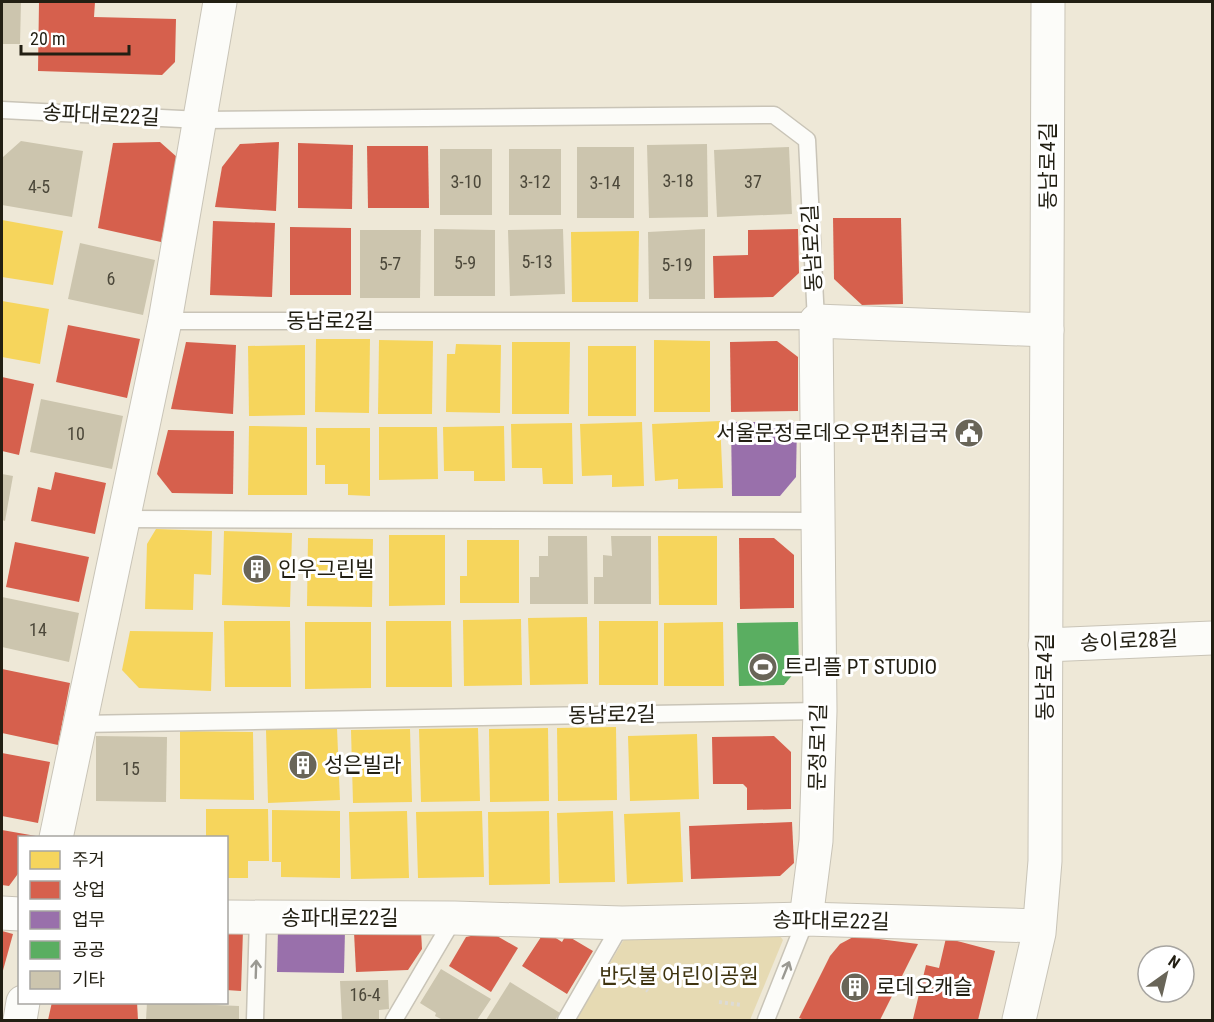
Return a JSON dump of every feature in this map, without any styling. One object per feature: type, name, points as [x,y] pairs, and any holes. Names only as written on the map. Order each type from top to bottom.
[{"type":"street","points":[[56,836],[165,321],[220,2]]},
{"type":"street","name":"동남로4길","points":[[1019,1020],[1039,926],[1045,861],[1048,2]]},
{"type":"street","points":[[816,321],[1047,330]]},
{"type":"street","name":"문정로1길","points":[[806,919],[816,841],[820,711],[816,321]]},
{"type":"street","name":"송이로28길","points":[[1045,645],[1212,638]]},
{"type":"street","points":[[2,913],[18,914]]},
{"type":"street","name":"송파대로22길","points":[[242,917],[454,918],[622,923],[806,919],[1039,926]]},
{"type":"street","points":[[20,1020],[23,1004]]},
{"type":"lane","name":"송파대로22길","points":[[2,110],[201,120]]},
{"type":"lane","name":"동남로2길","points":[[165,321],[816,321],[807,140],[774,115],[201,120]]},
{"type":"lane","points":[[123,519],[819,521]]},
{"type":"lane","name":"동남로2길","points":[[80,724],[820,711]]},
{"type":"lane","points":[[242,917],[255,1020]]},
{"type":"lane","points":[[394,1020],[454,918]]},
{"type":"lane","name":"문정로1길","points":[[765,1020],[806,919]]},
{"type":"lane","points":[[566,1020],[622,923]]},
{"type":"path","points":[[632,977],[648,991]]},
{"type":"path","points":[[719,1002],[735,1004]]},
{"type":"green space","name":"반딧불 어린이공원","points":[[629,931],[777,932],[783,940],[750,1020],[576,1020]]},
{"type":"building: 주거","points":[[2,220],[63,231],[53,285],[2,277]]},
{"type":"building: 주거","points":[[639,231],[638,302],[572,302],[571,232]]},
{"type":"building: 주거","points":[[2,301],[49,309],[40,364],[2,357]]},
{"type":"building: 주거","points":[[316,339],[370,339],[369,413],[315,412]]},
{"type":"building: 주거","points":[[379,340],[433,341],[432,414],[378,414]]},
{"type":"building: 주거","points":[[654,340],[710,341],[710,412],[654,412]]},
{"type":"building: 주거","points":[[512,342],[570,342],[569,414],[512,414]]},
{"type":"building: 주거","points":[[456,344],[501,345],[500,413],[446,412],[447,354],[455,354]]},
{"type":"building: 주거","points":[[305,345],[305,415],[249,416],[248,346]]},
{"type":"building: 주거","points":[[588,346],[636,346],[636,416],[588,416]]},
{"type":"building: 주거","points":[[720,421],[723,488],[678,489],[678,479],[655,481],[652,424]]},
{"type":"building: 주거","points":[[642,422],[644,486],[612,487],[612,475],[582,476],[580,424]]},
{"type":"building: 주거","points":[[572,423],[573,484],[543,484],[542,468],[512,468],[511,424]]},
{"type":"building: 주거","points":[[249,426],[307,427],[307,495],[248,495]]},
{"type":"building: 주거","points":[[504,426],[505,481],[474,481],[474,471],[444,471],[443,427]]},
{"type":"building: 주거","points":[[379,427],[437,427],[438,479],[379,480]]},
{"type":"building: 주거","points":[[316,428],[370,428],[370,496],[348,495],[348,484],[325,484],[325,465],[316,465]]},
{"type":"building: 주거","points":[[156,529],[212,531],[211,575],[194,574],[193,610],[145,609],[147,544]]},
{"type":"building: 주거","name":"인우그린빌","points":[[224,531],[292,533],[290,607],[222,605]]},
{"type":"building: 주거","points":[[389,535],[445,535],[445,605],[389,606]]},
{"type":"building: 주거","points":[[658,536],[717,536],[717,605],[659,605]]},
{"type":"building: 주거","points":[[308,538],[373,539],[372,607],[307,606]]},
{"type":"building: 주거","points":[[467,540],[519,540],[519,603],[460,603],[460,576],[467,576]]},
{"type":"building: 주거","points":[[587,617],[588,684],[530,685],[528,618]]},
{"type":"building: 주거","points":[[521,619],[522,685],[464,686],[463,620]]},
{"type":"building: 주거","points":[[224,621],[290,621],[291,687],[225,687]]},
{"type":"building: 주거","points":[[386,621],[451,621],[452,687],[386,687]]},
{"type":"building: 주거","points":[[599,621],[658,621],[658,685],[599,685]]},
{"type":"building: 주거","points":[[305,622],[371,622],[371,688],[305,689]]},
{"type":"building: 주거","points":[[723,622],[724,686],[664,686],[664,623]]},
{"type":"building: 주거","points":[[130,631],[213,632],[211,691],[139,688],[122,670]]},
{"type":"building: 주거","points":[[616,727],[617,800],[558,801],[557,728]]},
{"type":"building: 주거","name":"성은빌라","points":[[337,728],[340,800],[268,803],[266,730]]},
{"type":"building: 주거","points":[[478,728],[480,801],[421,802],[419,729]]},
{"type":"building: 주거","points":[[548,728],[549,801],[490,802],[489,729]]},
{"type":"building: 주거","points":[[410,729],[412,802],[353,803],[351,730]]},
{"type":"building: 주거","points":[[180,731],[253,732],[254,800],[180,799]]},
{"type":"building: 주거","points":[[697,734],[699,799],[630,801],[628,736]]},
{"type":"building: 주거","points":[[206,809],[268,809],[269,861],[248,861],[248,878],[228,878],[228,836],[206,836]]},
{"type":"building: 주거","points":[[272,810],[340,811],[340,878],[281,877],[281,862],[272,862]]},
{"type":"building: 주거","points":[[407,811],[409,878],[351,879],[349,812]]},
{"type":"building: 주거","points":[[482,811],[484,877],[418,878],[416,812]]},
{"type":"building: 주거","points":[[549,811],[550,884],[489,885],[488,812]]},
{"type":"building: 주거","points":[[613,811],[615,882],[559,883],[557,813]]},
{"type":"building: 주거","points":[[680,812],[683,882],[627,884],[624,814]]},
{"type":"building: 상업","points":[[39,2],[95,2],[94,17],[176,19],[175,62],[162,75],[38,71]]},
{"type":"building: 상업","points":[[160,142],[178,158],[161,242],[98,228],[113,143]]},
{"type":"building: 상업","points":[[279,142],[276,211],[215,207],[222,167],[240,144]]},
{"type":"building: 상업","points":[[298,143],[353,145],[352,209],[298,208]]},
{"type":"building: 상업","points":[[367,146],[428,146],[429,208],[368,208]]},
{"type":"building: 상업","points":[[833,218],[901,218],[903,304],[862,305],[834,279]]},
{"type":"building: 상업","points":[[213,221],[275,223],[272,297],[210,295]]},
{"type":"building: 상업","points":[[290,227],[351,228],[351,295],[290,295]]},
{"type":"building: 상업","points":[[798,229],[799,273],[773,297],[714,298],[713,256],[748,255],[748,230]]},
{"type":"building: 상업","points":[[68,325],[140,339],[127,398],[56,382]]},
{"type":"building: 상업","points":[[777,341],[798,357],[798,411],[731,412],[730,342]]},
{"type":"building: 상업","points":[[186,342],[236,345],[233,414],[171,409]]},
{"type":"building: 상업","points":[[2,377],[34,384],[19,455],[2,451]]},
{"type":"building: 상업","points":[[168,430],[234,431],[233,494],[172,493],[157,474]]},
{"type":"building: 상업","points":[[55,472],[106,483],[95,534],[31,521],[38,487],[51,490]]},
{"type":"building: 상업","points":[[739,538],[774,538],[794,555],[794,608],[740,609]]},
{"type":"building: 상업","points":[[15,542],[89,557],[79,602],[6,587]]},
{"type":"building: 상업","points":[[2,669],[70,683],[58,745],[2,733]]},
{"type":"building: 상업","points":[[774,736],[791,752],[791,809],[747,810],[747,788],[743,784],[713,784],[712,737]]},
{"type":"building: 상업","points":[[2,753],[50,762],[38,823],[2,816]]},
{"type":"building: 상업","points":[[792,822],[794,863],[780,876],[691,879],[689,826]]},
{"type":"building: 상업","points":[[2,830],[36,836],[18,836],[18,874],[9,886],[2,885]]},
{"type":"building: 상업","points":[[228,930],[243,930],[241,991],[228,990]]},
{"type":"building: 상업","points":[[2,931],[13,934],[2,974]]},
{"type":"building: 상업","points":[[421,931],[422,949],[408,970],[356,972],[354,932]]},
{"type":"building: 상업","points":[[545,931],[562,942],[566,935],[593,951],[567,994],[522,966]]},
{"type":"building: 상업","points":[[490,932],[518,948],[491,992],[449,966],[466,937]]},
{"type":"building: 상업","name":"로데오캐슬","points":[[855,936],[918,944],[880,1020],[805,1020],[799,1018],[830,956],[840,944]]},
{"type":"building: 상업","points":[[946,938],[995,951],[978,1020],[913,1019],[926,965],[939,968]]},
{"type":"building: 상업","points":[[52,1004],[137,1004],[138,1020],[48,1020]]},
{"type":"building: 업무","points":[[731,422],[797,422],[796,477],[780,496],[732,496]]},
{"type":"building: 업무","points":[[278,929],[345,930],[344,973],[277,972]]},
{"type":"building: 공공","points":[[798,622],[799,667],[784,685],[739,686],[737,623]]},
{"type":"building: 기타","points":[[2,2],[21,2],[20,44],[2,44]]},
{"type":"building: 기타","points":[[21,141],[83,151],[72,217],[2,205],[3,157]]},
{"type":"building: 기타","points":[[707,144],[708,217],[649,218],[647,145]]},
{"type":"building: 기타","points":[[577,147],[634,147],[634,218],[577,218]]},
{"type":"building: 기타","points":[[789,147],[792,214],[717,217],[714,150]]},
{"type":"building: 기타","points":[[440,149],[492,149],[492,215],[440,215]]},
{"type":"building: 기타","points":[[509,149],[561,149],[561,215],[509,215]]},
{"type":"building: 기타","points":[[434,229],[495,230],[495,296],[434,296]]},
{"type":"building: 기타","points":[[563,229],[565,294],[510,296],[508,230]]},
{"type":"building: 기타","points":[[705,229],[705,299],[649,299],[648,232]]},
{"type":"building: 기타","points":[[360,230],[421,230],[420,298],[360,298]]},
{"type":"building: 기타","points":[[80,243],[155,260],[143,315],[68,299]]},
{"type":"building: 기타","points":[[41,399],[123,416],[112,469],[30,452]]},
{"type":"building: 기타","points":[[2,474],[13,476],[5,521],[2,520]]},
{"type":"building: 기타","points":[[548,536],[587,536],[588,604],[530,604],[530,577],[539,577],[539,556],[548,556]]},
{"type":"building: 기타","points":[[611,536],[651,536],[651,604],[594,604],[594,577],[603,577],[603,555],[612,556]]},
{"type":"building: 기타","points":[[2,597],[79,613],[69,662],[2,647]]},
{"type":"building: 기타","points":[[96,736],[167,737],[166,802],[96,801]]},
{"type":"building: 기타","points":[[441,969],[491,999],[477,1020],[443,1020],[420,1003]]},
{"type":"building: 기타","points":[[388,980],[389,1009],[379,1010],[379,1020],[342,1020],[340,981]]},
{"type":"building: 기타","points":[[510,982],[560,1013],[555,1020],[486,1020]]},
{"type":"building: 기타","points":[[147,1004],[239,1006],[239,1020],[146,1020]]},
{"type":"place","name":"서울문정로데오우편취급국","points":[[969,433]]},
{"type":"place","name":"인우그린빌","points":[[257,569]]},
{"type":"place","name":"트리플 PT STUDIO","points":[[763,667]]},
{"type":"place","name":"성은빌라","points":[[303,765]]},
{"type":"place","name":"로데오캐슬","points":[[855,987]]}]
